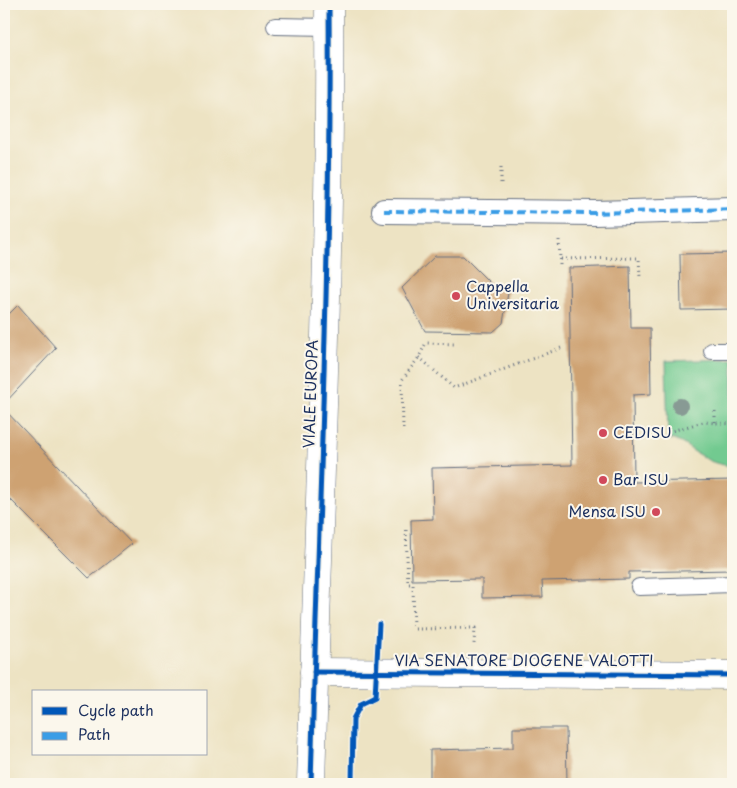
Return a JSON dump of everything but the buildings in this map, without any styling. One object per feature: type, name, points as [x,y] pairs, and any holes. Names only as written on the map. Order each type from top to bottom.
[{"type":"street","name":"VIALE EUROPA","points":[[311,784],[330,142],[329,16]]},
{"type":"street","points":[[384,211],[595,213],[733,209]]},
{"type":"street","name":"VIA SENATORE DIOGENE VALOTTI","points":[[314,672],[733,675]]},
{"type":"lane","points":[[275,26],[329,16]]},
{"type":"lane","points":[[712,351],[733,351]]},
{"type":"lane","points":[[638,586],[733,584]]},
{"type":"path","points":[[500,189],[502,164]]},
{"type":"path","points":[[559,212],[560,268]]},
{"type":"path","points":[[560,259],[639,258],[640,277]]},
{"type":"path","points":[[403,429],[402,380],[419,357],[426,343],[455,344]]},
{"type":"path","points":[[419,357],[454,388],[562,348]]},
{"type":"path","points":[[715,407],[715,422]]},
{"type":"path","points":[[668,432],[703,422],[733,424]]},
{"type":"path","points":[[406,530],[408,584],[413,584],[414,629],[475,628],[474,645]]},
{"type":"green space","points":[[733,359],[733,466],[710,461],[682,443],[668,439],[666,361]]},
{"type":"marked path","points":[[384,211],[595,213],[733,209]]},
{"type":"cycle path","points":[[311,784],[326,296],[329,4]]},
{"type":"cycle path","points":[[352,784],[353,719],[361,704],[375,697],[379,624]]},
{"type":"cycle path","points":[[314,672],[733,675]]},
{"type":"place","name":"Cappella Universitaria","points":[[456,296]]},
{"type":"place","name":"CEDISU","points":[[603,433]]},
{"type":"place","name":"Bar ISU","points":[[603,480]]},
{"type":"place","name":"Mensa ISU","points":[[656,512]]}]
